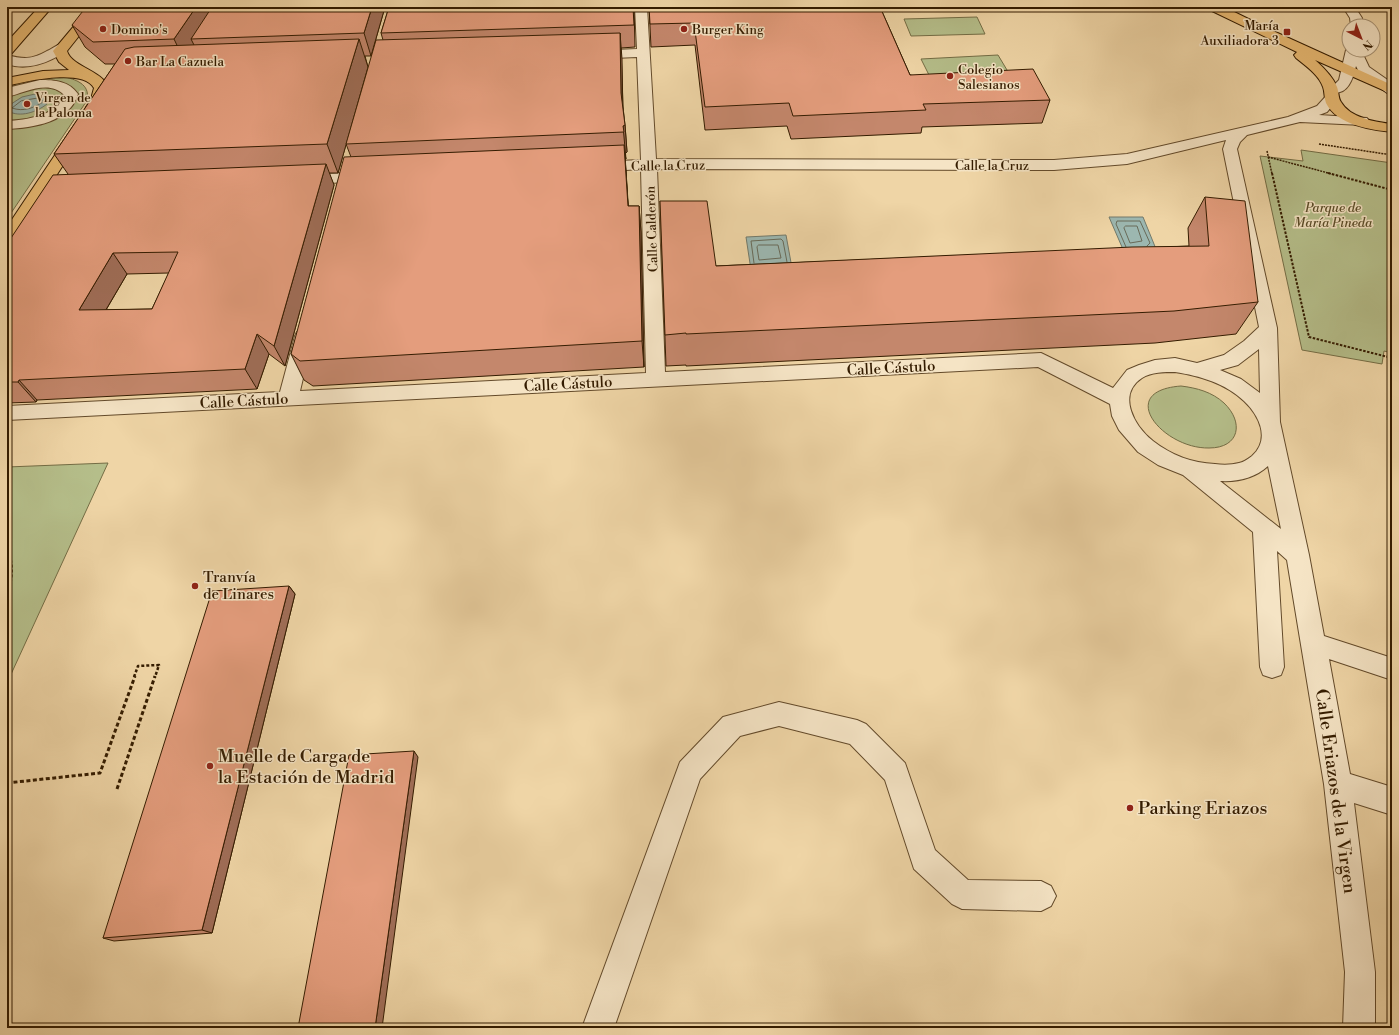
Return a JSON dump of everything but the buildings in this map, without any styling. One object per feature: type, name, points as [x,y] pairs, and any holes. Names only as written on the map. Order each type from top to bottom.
[{"type":"main road","points":[[7,50],[46,7]]},
{"type":"main road","points":[[96,7],[61,48],[60,53],[64,60],[103,86]]},
{"type":"main road","points":[[1214,7],[1266,33],[1392,90]]},
{"type":"main road","points":[[1266,33],[1292,49],[1310,63],[1327,82],[1333,94],[1334,104],[1341,110],[1362,121],[1392,128]]},
{"type":"main road","points":[[7,82],[30,76],[59,73],[84,76],[103,86]]},
{"type":"main road","points":[[1333,94],[1346,86],[1358,84],[1378,86],[1392,90]]},
{"type":"main road","points":[[7,239],[40,190],[103,86]]},
{"type":"street","name":"Calle Calderón","points":[[641,7],[649,164],[656,380]]},
{"type":"street","points":[[1349,7],[1356,18]]},
{"type":"street","points":[[7,59],[18,63],[32,61],[52,55],[61,48]]},
{"type":"street","points":[[580,55],[643,53]]},
{"type":"street","points":[[1316,56],[1332,58],[1341,55]]},
{"type":"street","name":"Calle la Cruz","points":[[579,167],[649,164],[1054,165],[1127,159],[1293,120],[1322,109],[1345,81],[1351,58]]},
{"type":"street","points":[[1358,58],[1364,69],[1392,90]]},
{"type":"street","points":[[7,93],[35,85],[54,85],[64,87],[71,94],[70,100],[64,107],[55,113],[35,121],[9,127]]},
{"type":"street","points":[[55,113],[72,117]]},
{"type":"street","name":"Calle la Cruz","points":[[1293,120],[1322,119],[1362,121]]},
{"type":"street","name":"Calle Eriazos de la Virgen","points":[[1242,132],[1233,140],[1230,149],[1268,328],[1272,430],[1298,555],[1338,784],[1360,972],[1359,1028]]},
{"type":"street","points":[[290,180],[345,179],[384,176]]},
{"type":"street","points":[[40,190],[55,189]]},
{"type":"street","points":[[288,399],[308,323]]},
{"type":"street","points":[[1199,369],[1231,360],[1252,346],[1268,328]]},
{"type":"street","name":"Calle Cástulo","points":[[7,413],[1041,360],[1119,400]]},
{"type":"street","points":[[1174,365],[1199,369],[1221,377],[1243,389],[1259,404],[1272,430],[1268,454],[1256,465],[1236,472],[1213,473],[1188,468],[1165,459],[1145,446],[1131,432],[1122,416],[1119,400],[1123,386],[1135,374],[1153,367],[1174,365]]},
{"type":"street","points":[[1188,468],[1298,555]]},
{"type":"street","points":[[1264,528],[1272,667]]},
{"type":"street","points":[[1313,643],[1392,669]]},
{"type":"street","points":[[598,1028],[689,771],[732,726],[779,714],[857,733],[896,772],[924,859],[962,894],[1041,896]]},
{"type":"street","points":[[1338,784],[1392,801]]},
{"type":"path","points":[[1316,144],[1392,155]]},
{"type":"path","points":[[1267,150],[1309,336],[1392,358]]},
{"type":"path","points":[[1268,157],[1392,190]]},
{"type":"path","points":[[7,545],[11,558],[12,572],[7,596]]},
{"type":"path","points":[[7,783],[100,773],[138,666],[160,665],[117,789]]},
{"type":"green space","points":[[977,17],[985,34],[911,36],[904,19]]},
{"type":"green space","points":[[998,55],[1010,75],[930,77],[921,59]]},
{"type":"green space","points":[[65,77],[75,80],[83,85],[87,92],[86,102],[7,219],[7,84],[31,79]]},
{"type":"green space","name":"Parque de María Pineda","points":[[1301,150],[1392,163],[1392,353],[1384,351],[1382,364],[1302,350],[1260,156],[1303,161]]},
{"type":"green space","points":[[1181,386],[1198,389],[1209,393],[1224,403],[1230,410],[1236,426],[1236,433],[1233,439],[1227,444],[1219,447],[1209,448],[1192,446],[1176,439],[1162,430],[1153,419],[1148,408],[1151,398],[1161,390]]},
{"type":"green space","points":[[108,463],[7,683],[7,467]]},
{"type":"water","points":[[35,94],[48,98],[47,104],[33,112],[23,114],[8,111],[8,106],[22,97]]},
{"type":"water","points":[[1109,217],[1143,217],[1156,249],[1125,254]]},
{"type":"water","points":[[786,235],[792,268],[751,270],[746,237]]},
{"type":"place","name":"Domino's","points":[[103,29]]},
{"type":"place","name":"Burger King","points":[[684,29]]},
{"type":"place","name":"María Auxiliadora 3","points":[[1287,32]]},
{"type":"place","name":"Bar La Cazuela","points":[[128,61]]},
{"type":"place","name":"Colegio Salesianos","points":[[950,76]]},
{"type":"place","name":"Virgen de la Paloma","points":[[27,104]]},
{"type":"place","name":"Tranvía de Linares","points":[[195,586]]},
{"type":"place","name":"Muelle de Carga de la Estación de Madrid","points":[[210,766]]},
{"type":"place","name":"Parking Eriazos","points":[[1130,808]]}]
